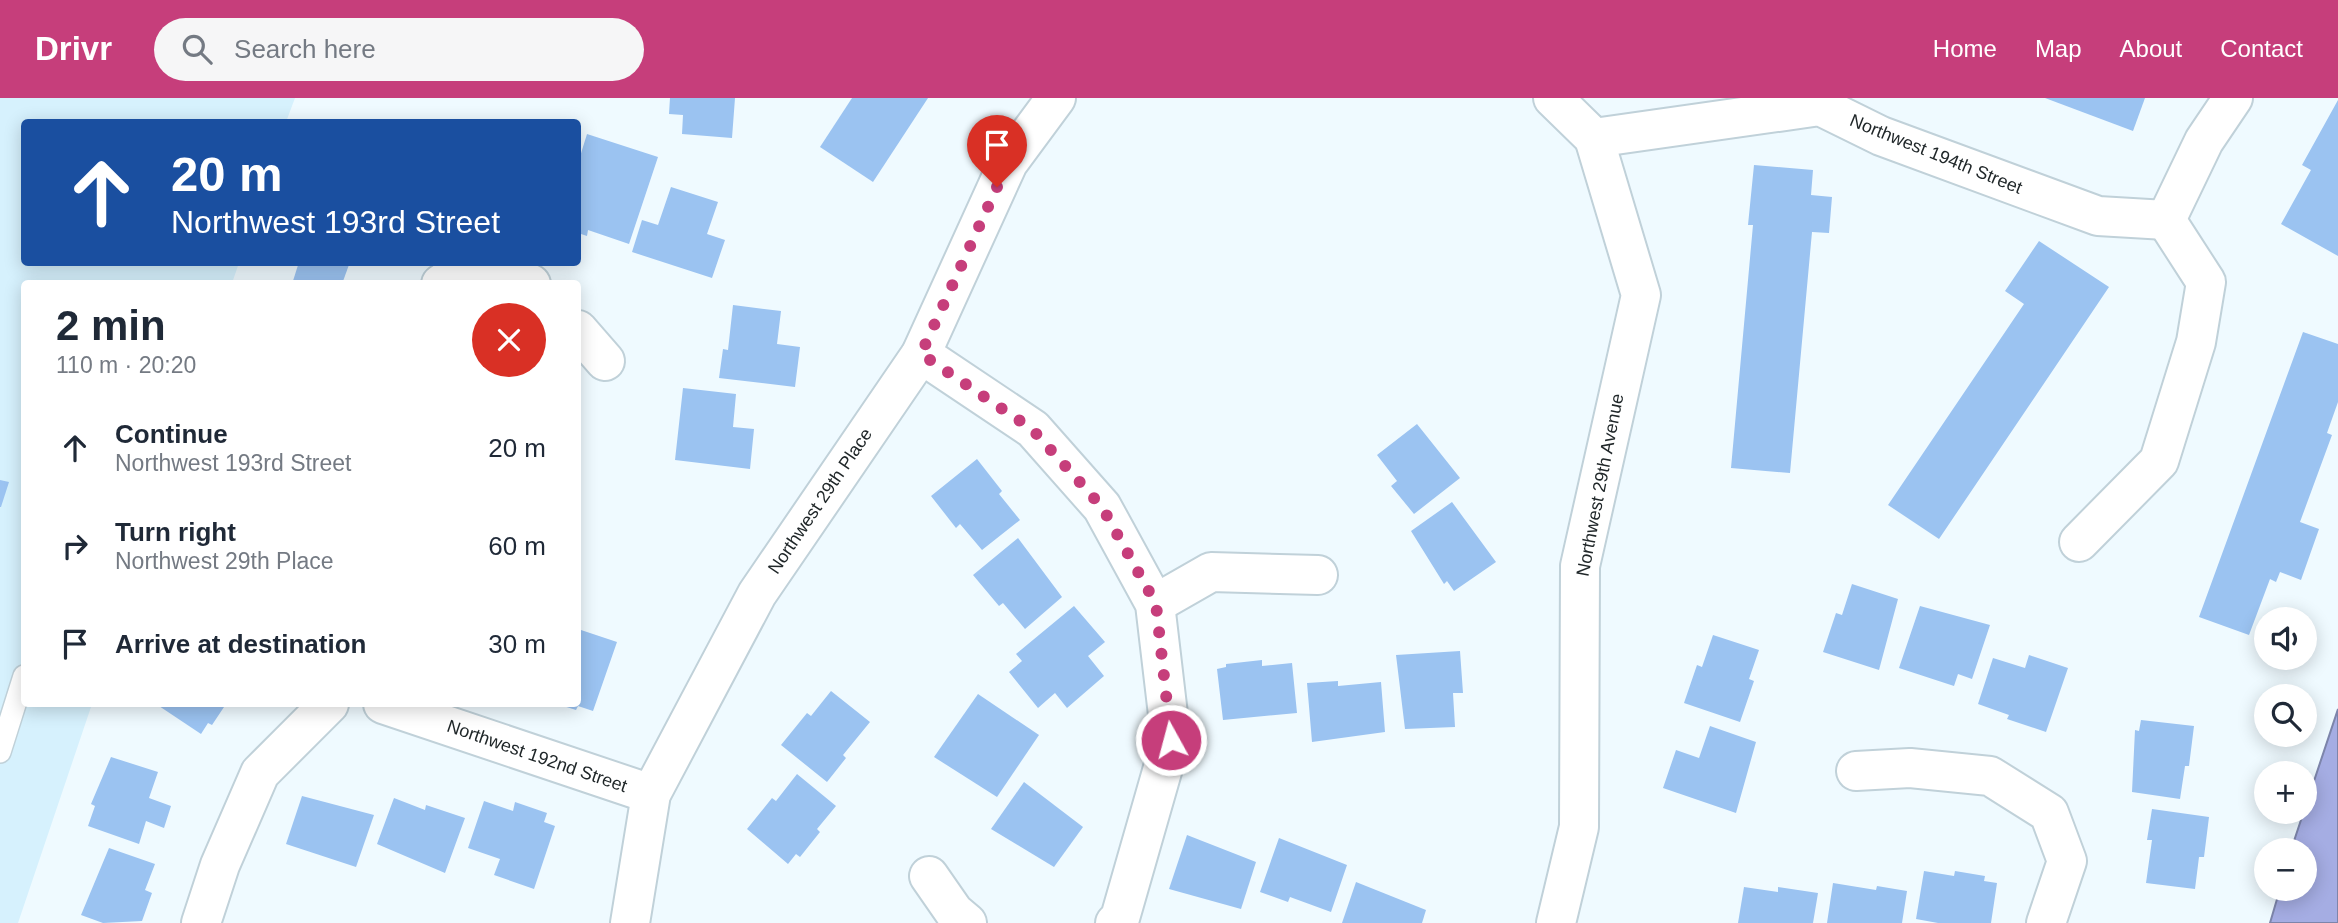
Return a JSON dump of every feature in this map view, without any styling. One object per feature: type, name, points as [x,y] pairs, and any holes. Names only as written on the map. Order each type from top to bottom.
[{"type":"street","name":"Northwest 29th Place","points":[[630,923],[651,794],[757,594],[921,354],[1008,163],[1056,98]]},
{"type":"street","points":[[1553,98],[1594,138]]},
{"type":"street","points":[[2079,542],[2159,460],[2196,342],[2206,282],[2166,220],[2204,141],[2233,98]]},
{"type":"street","name":"Northwest 194th Street","points":[[1594,138],[1822,102],[1881,136],[2098,216],[2166,220]]},
{"type":"street","name":"Northwest 29th Avenue","points":[[1556,923],[1579,827],[1580,566],[1641,295],[1594,138]]},
{"type":"street","points":[[447,280],[460,271],[511,276],[521,280]]},
{"type":"street","points":[[581,334],[604,361]]},
{"type":"street","points":[[921,354],[1032,429],[1102,507],[1156,604],[1171,740],[1121,921]]},
{"type":"street","points":[[1156,604],[1211,572],[1318,575]]},
{"type":"street","points":[[201,923],[220,865],[260,773],[326,707]]},
{"type":"street","name":"Northwest 192nd Street","points":[[392,707],[651,794]]},
{"type":"street","points":[[1857,771],[1910,768],[1990,776],[2049,813],[2067,861],[2046,923]]},
{"type":"street","points":[[929,876],[954,912],[967,923]]},
{"type":"lane","points":[[0,752],[21,686]]},
{"type":"shaded area","points":[[0,98],[295,98],[287,119],[21,119],[21,266],[238,266],[233,280],[21,280],[21,707],[91,707],[18,923],[0,923]]},
{"type":"water","points":[[2338,709],[2338,923],[2270,923],[2276,901],[2317,901],[2317,838],[2295,838],[2300,824],[2317,824],[2317,772]]},
{"type":"building","points":[[670,98],[735,98],[732,138],[682,134],[683,115],[669,114]]},
{"type":"building","points":[[852,98],[928,98],[873,182],[820,147]]},
{"type":"building","points":[[2045,98],[2145,98],[2133,131]]},
{"type":"building","points":[[2338,100],[2338,256],[2281,224],[2311,170],[2302,165]]},
{"type":"building","points":[[587,134],[658,157],[629,244],[588,230],[587,236],[581,234],[581,153]]},
{"type":"building","points":[[1754,165],[1813,170],[1811,195],[1832,197],[1829,233],[1812,232],[1790,473],[1731,468],[1753,225],[1748,225]]},
{"type":"building","points":[[671,187],[718,202],[707,234],[725,240],[712,278],[632,252],[642,220],[658,225]]},
{"type":"building","points":[[2039,241],[2109,287],[1939,539],[1888,505],[2024,304],[2005,291]]},
{"type":"building","points":[[298,266],[349,266],[343,280],[293,280]]},
{"type":"building","points":[[733,305],[781,311],[777,344],[800,347],[795,387],[719,378],[723,349],[728,350]]},
{"type":"building","points":[[2303,332],[2338,344],[2338,402],[2327,433],[2332,435],[2300,522],[2319,529],[2301,580],[2280,572],[2276,582],[2270,579],[2260,607],[2254,607],[2254,622],[2249,635],[2199,617]]},
{"type":"building","points":[[683,388],[736,394],[733,427],[754,429],[750,469],[675,460]]},
{"type":"building","points":[[1417,424],[1460,478],[1414,514],[1391,486],[1397,481],[1377,455]]},
{"type":"building","points":[[977,459],[1002,491],[999,494],[1020,520],[982,550],[960,524],[956,528],[931,496]]},
{"type":"building","points":[[0,480],[9,482],[1,507],[0,507]]},
{"type":"building","points":[[1452,502],[1496,562],[1454,591],[1447,581],[1444,584],[1411,531]]},
{"type":"building","points":[[1018,538],[1062,597],[1025,629],[1003,603],[999,606],[973,575]]},
{"type":"building","points":[[1852,584],[1898,599],[1879,670],[1823,652],[1836,613],[1842,615]]},
{"type":"building","points":[[1074,606],[1105,642],[1088,656],[1104,676],[1067,708],[1055,693],[1038,708],[1009,672],[1022,661],[1016,654]]},
{"type":"building","points":[[1920,606],[1990,625],[1972,679],[1958,674],[1954,686],[1899,668]]},
{"type":"building","points":[[581,630],[617,642],[593,711],[581,707]]},
{"type":"building","points":[[1713,635],[1759,650],[1749,679],[1754,681],[1740,722],[1684,703],[1697,665],[1702,667]]},
{"type":"building","points":[[1460,651],[1463,693],[1453,693],[1455,727],[1405,729],[1396,655]]},
{"type":"building","points":[[2029,655],[2068,668],[2046,732],[2007,719],[2009,715],[1978,704],[1993,658],[2025,668]]},
{"type":"building","points":[[1262,660],[1262,666],[1292,663],[1297,713],[1223,720],[1217,669],[1226,667],[1226,664]]},
{"type":"building","points":[[1338,681],[1338,686],[1381,682],[1385,732],[1312,742],[1307,683]]},
{"type":"building","points":[[831,691],[870,722],[843,755],[846,758],[827,782],[781,745],[807,713],[811,716]]},
{"type":"building","points":[[978,694],[1039,735],[997,797],[934,757]]},
{"type":"building","points":[[160,707],[224,707],[212,725],[208,723],[201,734]]},
{"type":"building","points":[[2141,720],[2194,726],[2189,766],[2185,766],[2180,799],[2132,792],[2135,730],[2139,731]]},
{"type":"building","points":[[1710,726],[1756,742],[1736,813],[1663,788],[1676,750],[1699,758]]},
{"type":"building","points":[[111,757],[158,772],[149,798],[171,806],[164,828],[146,821],[139,844],[88,826],[95,806],[91,804]]},
{"type":"building","points":[[797,774],[836,806],[817,829],[820,832],[800,857],[796,854],[788,864],[747,829],[772,798],[776,801]]},
{"type":"building","points":[[1024,782],[1083,827],[1054,867],[991,829]]},
{"type":"building","points":[[302,796],[374,815],[356,867],[286,844]]},
{"type":"building","points":[[394,798],[425,810],[426,805],[465,818],[445,873],[377,844]]},
{"type":"building","points":[[484,801],[513,811],[515,802],[547,813],[544,822],[555,826],[534,889],[494,875],[500,859],[468,848]]},
{"type":"building","points":[[2152,809],[2209,817],[2204,857],[2199,857],[2195,889],[2146,883],[2152,840],[2147,840]]},
{"type":"building","points":[[1187,835],[1256,862],[1241,909],[1169,889]]},
{"type":"building","points":[[1279,838],[1347,865],[1331,912],[1290,897],[1288,902],[1260,892]]},
{"type":"building","points":[[109,848],[155,864],[145,890],[152,893],[142,921],[103,923],[81,915]]},
{"type":"building","points":[[1924,871],[1954,876],[1955,871],[1985,876],[1984,881],[1997,883],[1991,923],[1938,923],[1916,919]]},
{"type":"building","points":[[1356,882],[1426,910],[1422,923],[1342,923]]},
{"type":"building","points":[[1833,883],[1876,890],[1877,886],[1907,891],[1902,923],[1827,923]]},
{"type":"building","points":[[1744,887],[1778,892],[1778,887],[1818,893],[1813,923],[1738,923]]},
{"type":"route","points":[[997,187],[921,354],[1032,429],[1102,507],[1156,604],[1171,740]]}]
